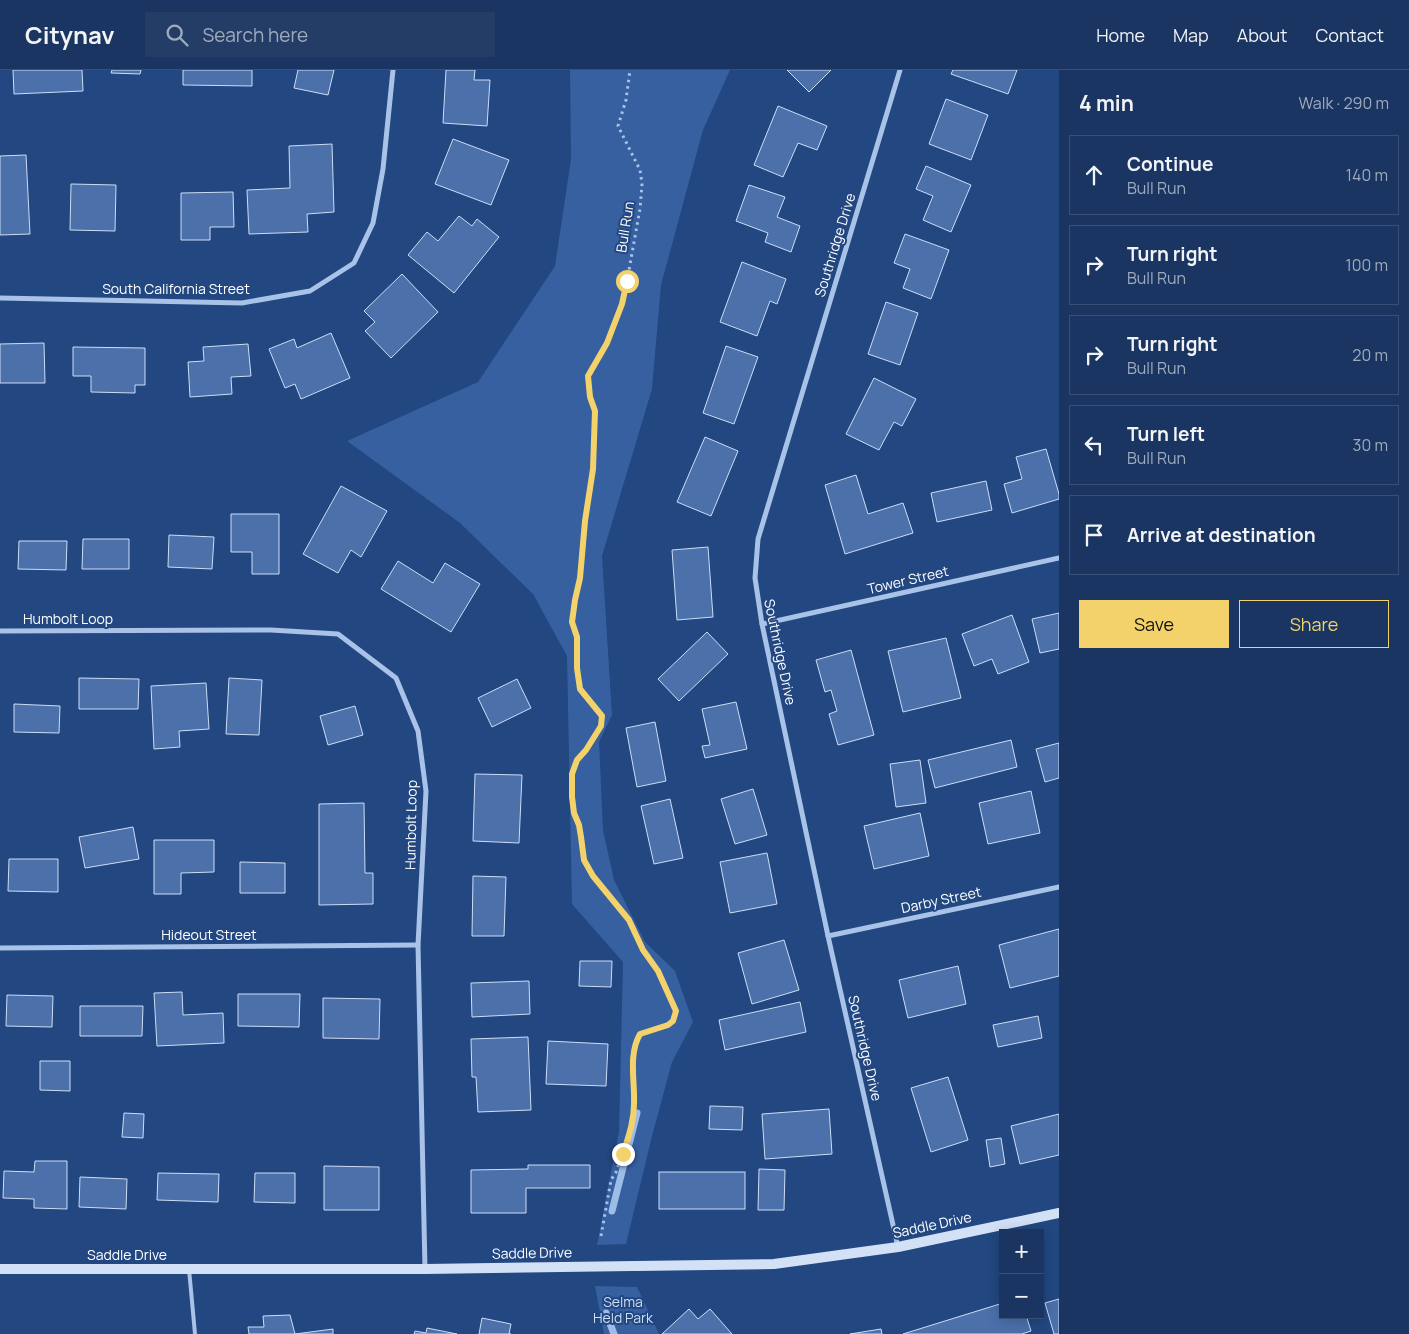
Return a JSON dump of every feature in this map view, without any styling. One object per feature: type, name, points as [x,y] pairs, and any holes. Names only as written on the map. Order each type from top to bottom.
[{"type":"street","name":"South California Street","points":[[0,298],[242,303],[310,290],[354,263],[373,223],[383,170],[393,70]]},
{"type":"street","name":"Southridge Drive","points":[[898,1247],[828,936],[754,578],[758,539],[900,70]]},
{"type":"street","name":"Tower Street","points":[[762,624],[1059,558]]},
{"type":"street","name":"Humbolt Loop","points":[[0,631],[271,630],[338,634],[396,678],[418,731],[426,791],[418,945],[425,1269]]},
{"type":"street","name":"Darby Street","points":[[828,936],[1059,887]]},
{"type":"street","name":"Hideout Street","points":[[0,948],[418,945]]},
{"type":"street","name":"Saddle Drive","points":[[0,1268],[425,1269],[774,1264],[898,1247],[1059,1213]]},
{"type":"lane","points":[[189,1269],[195,1334]]},
{"type":"path","name":"Bull Run","points":[[601,1236],[611,1180],[616,1172],[632,1125],[635,1042],[640,1034],[668,1025],[673,1021],[676,1011],[658,971],[643,950],[629,920],[593,876],[584,860],[579,825],[574,813],[572,797],[572,774],[577,760],[586,750],[601,726],[602,716],[580,689],[577,668],[577,637],[572,622],[580,578],[585,521],[593,469],[595,411],[590,397],[588,376],[607,343],[622,304],[640,209],[642,184],[640,170],[618,126],[626,100],[630,70]]},
{"type":"green space","points":[[570,70],[730,70],[703,130],[661,285],[652,389],[602,556],[612,715],[599,742],[603,830],[614,880],[645,942],[675,971],[693,1022],[672,1062],[626,1244],[597,1245],[619,1132],[623,962],[572,904],[567,656],[533,594],[460,523],[347,441],[478,382],[555,266],[571,159]]},
{"type":"green space","name":"Selma Held Park","points":[[595,1286],[637,1287],[659,1334],[604,1334]]},
{"type":"building","points":[[13,70],[82,70],[83,91],[14,94]]},
{"type":"building","points":[[112,70],[141,70],[140,74],[111,73]]},
{"type":"building","points":[[183,70],[252,70],[252,86],[183,85]]},
{"type":"building","points":[[298,70],[334,70],[328,95],[294,88]]},
{"type":"building","points":[[446,70],[475,70],[474,80],[490,80],[487,126],[443,123]]},
{"type":"building","points":[[787,70],[831,70],[809,92]]},
{"type":"building","points":[[953,70],[1017,70],[1008,94],[951,74]]},
{"type":"building","points":[[946,99],[988,115],[971,160],[929,144]]},
{"type":"building","points":[[778,106],[827,126],[817,150],[798,143],[783,177],[754,165]]},
{"type":"building","points":[[453,139],[509,160],[491,205],[435,184]]},
{"type":"building","points":[[332,144],[334,212],[307,214],[308,232],[249,234],[247,190],[290,188],[289,146]]},
{"type":"building","points":[[26,155],[30,234],[0,235],[0,156]]},
{"type":"building","points":[[926,166],[971,185],[951,232],[923,220],[933,196],[916,189]]},
{"type":"building","points":[[71,184],[116,185],[115,231],[70,230]]},
{"type":"building","points":[[749,185],[785,197],[777,217],[800,226],[791,252],[765,242],[768,233],[736,221]]},
{"type":"building","points":[[233,192],[234,227],[210,227],[210,240],[181,240],[181,193]]},
{"type":"building","points":[[459,216],[472,226],[477,219],[499,237],[454,293],[408,255],[427,232],[438,241]]},
{"type":"building","points":[[905,234],[949,250],[931,299],[903,288],[910,269],[894,263]]},
{"type":"building","points":[[742,262],[786,279],[777,304],[770,301],[757,336],[720,322]]},
{"type":"building","points":[[402,274],[438,312],[391,358],[365,331],[375,322],[364,311]]},
{"type":"building","points":[[886,302],[918,313],[900,365],[868,354]]},
{"type":"building","points":[[331,333],[350,378],[301,399],[295,384],[285,388],[269,349],[294,339],[297,348]]},
{"type":"building","points":[[44,343],[45,383],[0,383],[0,344]]},
{"type":"building","points":[[248,344],[251,376],[231,377],[232,394],[190,397],[188,362],[204,361],[203,347]]},
{"type":"building","points":[[726,346],[758,357],[734,424],[703,413]]},
{"type":"building","points":[[73,347],[145,348],[145,385],[135,385],[135,393],[91,392],[91,376],[73,376]]},
{"type":"building","points":[[874,378],[916,399],[902,426],[894,422],[879,450],[846,434]]},
{"type":"building","points":[[705,437],[738,451],[711,516],[677,502]]},
{"type":"building","points":[[1046,449],[1059,499],[1012,513],[1004,484],[1022,479],[1016,457]]},
{"type":"building","points":[[856,475],[868,514],[903,503],[913,533],[845,554],[825,485]]},
{"type":"building","points":[[986,481],[992,510],[937,522],[931,493]]},
{"type":"building","points":[[341,486],[387,511],[361,557],[351,550],[338,573],[303,554]]},
{"type":"building","points":[[231,514],[279,514],[279,574],[252,574],[252,552],[231,552]]},
{"type":"building","points":[[169,535],[214,537],[212,569],[168,567]]},
{"type":"building","points":[[83,539],[129,539],[129,569],[82,569]]},
{"type":"building","points":[[19,541],[67,541],[66,570],[18,569]]},
{"type":"building","points":[[708,547],[713,617],[677,620],[672,550]]},
{"type":"building","points":[[398,561],[433,583],[445,563],[480,584],[451,632],[381,589]]},
{"type":"building","points":[[1059,613],[1059,649],[1040,653],[1032,619]]},
{"type":"building","points":[[1012,615],[1029,662],[998,674],[992,659],[974,666],[962,634]]},
{"type":"building","points":[[707,632],[728,654],[679,701],[658,679]]},
{"type":"building","points":[[946,638],[961,698],[903,712],[888,651]]},
{"type":"building","points":[[851,650],[874,735],[838,745],[829,714],[837,711],[831,690],[825,692],[816,660]]},
{"type":"building","points":[[79,678],[139,679],[138,709],[79,709]]},
{"type":"building","points":[[229,678],[262,680],[259,735],[226,734]]},
{"type":"building","points":[[517,679],[531,708],[492,727],[478,698]]},
{"type":"building","points":[[206,683],[209,729],[179,731],[180,747],[154,749],[151,686]]},
{"type":"building","points":[[736,702],[747,749],[705,758],[702,746],[710,745],[702,709]]},
{"type":"building","points":[[14,704],[60,706],[59,733],[14,732]]},
{"type":"building","points":[[355,706],[363,735],[328,745],[320,716]]},
{"type":"building","points":[[655,722],[666,781],[637,787],[626,728]]},
{"type":"building","points":[[1011,740],[1017,767],[935,788],[928,760]]},
{"type":"building","points":[[1059,743],[1059,778],[1045,782],[1036,749]]},
{"type":"building","points":[[920,760],[926,803],[896,807],[890,764]]},
{"type":"building","points":[[475,774],[522,775],[519,843],[473,841]]},
{"type":"building","points":[[753,789],[767,835],[735,844],[721,799]]},
{"type":"building","points":[[1031,791],[1040,833],[988,844],[979,803]]},
{"type":"building","points":[[670,799],[683,858],[654,864],[641,806]]},
{"type":"building","points":[[364,803],[365,873],[373,873],[373,904],[319,905],[319,804]]},
{"type":"building","points":[[920,813],[929,856],[874,869],[864,826]]},
{"type":"building","points":[[133,827],[139,859],[85,868],[79,837]]},
{"type":"building","points":[[154,840],[214,840],[214,872],[181,873],[181,894],[154,894]]},
{"type":"building","points":[[767,853],[777,904],[730,913],[720,862]]},
{"type":"building","points":[[9,859],[58,859],[58,892],[8,891]]},
{"type":"building","points":[[240,862],[285,863],[285,893],[240,893]]},
{"type":"building","points":[[473,876],[506,877],[504,936],[472,936]]},
{"type":"building","points":[[1059,929],[1059,976],[1010,988],[999,945]]},
{"type":"building","points":[[784,940],[799,990],[752,1004],[738,953]]},
{"type":"building","points":[[580,961],[612,961],[611,987],[579,986]]},
{"type":"building","points":[[958,966],[966,1004],[908,1018],[899,980]]},
{"type":"building","points":[[529,981],[530,1014],[472,1017],[471,983]]},
{"type":"building","points":[[182,992],[183,1015],[223,1013],[224,1043],[157,1046],[154,993]]},
{"type":"building","points":[[238,994],[300,994],[299,1027],[238,1026]]},
{"type":"building","points":[[7,995],[53,996],[52,1027],[6,1026]]},
{"type":"building","points":[[323,998],[380,999],[379,1039],[323,1038]]},
{"type":"building","points":[[800,1002],[806,1032],[725,1050],[719,1020]]},
{"type":"building","points":[[80,1006],[143,1006],[142,1036],[80,1036]]},
{"type":"building","points":[[1038,1016],[1042,1038],[998,1047],[993,1025]]},
{"type":"building","points":[[528,1037],[531,1110],[478,1112],[476,1077],[472,1077],[471,1039]]},
{"type":"building","points":[[548,1041],[608,1044],[606,1086],[546,1084]]},
{"type":"building","points":[[40,1061],[70,1061],[70,1091],[40,1090]]},
{"type":"building","points":[[948,1077],[968,1140],[931,1152],[911,1088]]},
{"type":"building","points":[[710,1106],[743,1107],[742,1130],[709,1129]]},
{"type":"building","points":[[829,1109],[832,1154],[765,1159],[762,1114]]},
{"type":"building","points":[[124,1113],[144,1114],[143,1138],[122,1137]]},
{"type":"building","points":[[1059,1114],[1059,1155],[1020,1164],[1011,1126]]},
{"type":"building","points":[[1001,1138],[1005,1164],[990,1167],[986,1140]]},
{"type":"building","points":[[35,1161],[67,1161],[67,1209],[34,1208],[34,1199],[3,1198],[4,1171],[34,1172]]},
{"type":"building","points":[[528,1165],[590,1165],[590,1188],[526,1188],[526,1213],[471,1213],[471,1170],[528,1169]]},
{"type":"building","points":[[324,1166],[379,1167],[379,1210],[324,1210]]},
{"type":"building","points":[[759,1169],[785,1170],[784,1210],[758,1210]]},
{"type":"building","points":[[659,1172],[745,1172],[745,1209],[659,1209]]},
{"type":"building","points":[[158,1173],[219,1174],[218,1202],[157,1200]]},
{"type":"building","points":[[255,1173],[295,1173],[295,1203],[254,1202]]},
{"type":"building","points":[[80,1177],[127,1179],[126,1209],[79,1207]]},
{"type":"building","points":[[1059,1299],[1059,1334],[1054,1334],[1045,1303]]},
{"type":"building","points":[[999,1304],[999,1319],[1027,1319],[1031,1331],[1022,1334],[903,1334]]},
{"type":"building","points":[[689,1309],[698,1319],[710,1309],[732,1334],[662,1334]]},
{"type":"building","points":[[290,1315],[295,1334],[249,1334],[248,1327],[264,1327],[263,1316]]},
{"type":"building","points":[[482,1318],[511,1324],[509,1334],[479,1334]]},
{"type":"building","points":[[427,1328],[457,1334],[414,1334],[415,1331],[426,1333]]},
{"type":"building","points":[[333,1329],[333,1334],[295,1334]]},
{"type":"building","points":[[881,1329],[882,1334],[850,1334]]},
{"type":"waterway","points":[[612,1211],[637,1113]]},
{"type":"waterway","points":[[606,1313],[614,1334]]},
{"type":"route","points":[[623,1154],[632,1125],[635,1042],[640,1034],[668,1025],[673,1021],[676,1011],[658,971],[643,950],[629,920],[593,876],[584,860],[579,825],[574,813],[572,774],[577,760],[586,750],[601,726],[602,716],[580,689],[577,668],[577,637],[572,622],[580,578],[585,521],[593,469],[595,411],[590,397],[588,376],[607,343],[622,304],[627,281]]}]
